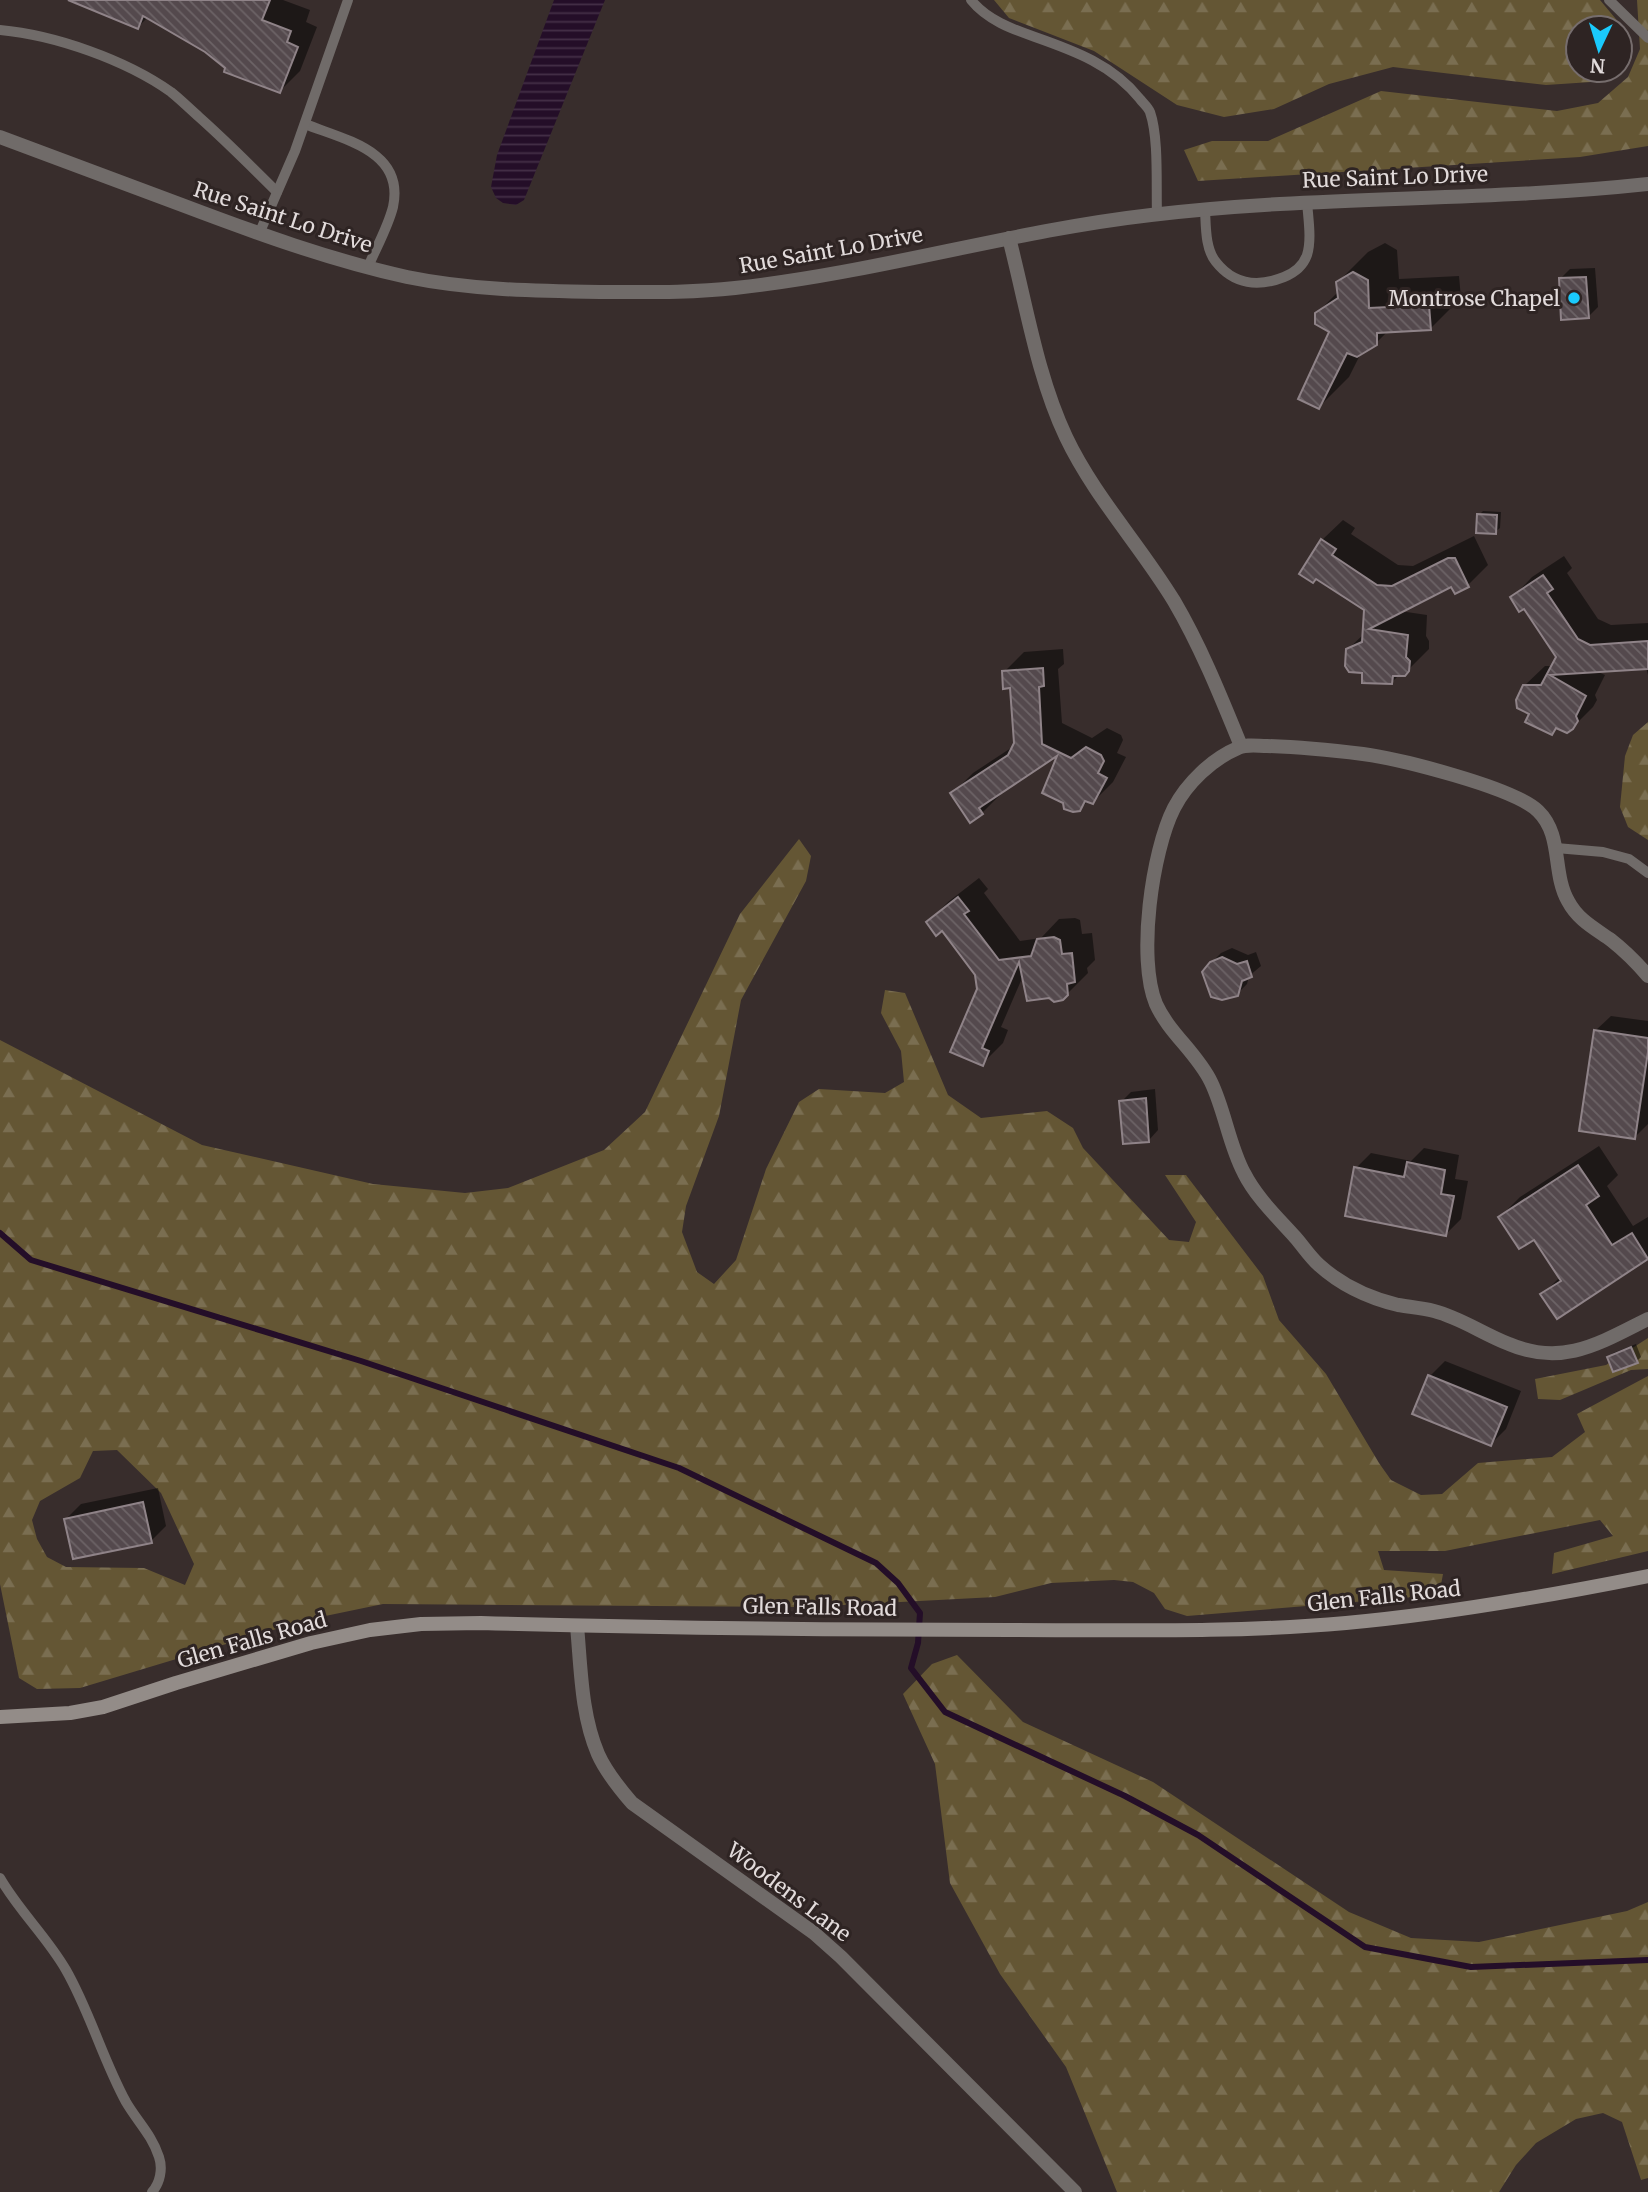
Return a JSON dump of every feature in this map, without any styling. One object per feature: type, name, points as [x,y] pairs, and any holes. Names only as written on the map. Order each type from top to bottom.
[{"type":"street","name":"Rue Saint Lo Drive","points":[[0,136],[259,234],[342,261],[409,277],[468,287],[539,291],[652,292],[731,288],[807,279],[1087,223],[1157,214],[1307,201],[1542,193],[1648,184]]},
{"type":"street","points":[[1009,238],[1049,395],[1066,438],[1090,480],[1174,601],[1217,687],[1241,746]]},
{"type":"street","points":[[1648,976],[1627,954],[1582,922],[1567,901],[1560,883],[1556,848],[1549,825],[1538,811],[1517,796],[1453,776],[1380,757],[1306,747],[1241,746],[1210,764],[1194,781],[1175,805],[1162,835],[1148,926],[1149,980],[1157,1006],[1172,1029],[1194,1054],[1211,1082],[1244,1173],[1262,1200],[1319,1265],[1370,1298],[1434,1311],[1529,1351],[1554,1354],[1576,1352],[1597,1345],[1648,1319]]},
{"type":"street","name":"Glen Falls Road","points":[[0,1717],[42,1716],[103,1707],[311,1643],[370,1630],[445,1623],[933,1630],[1259,1629],[1345,1623],[1482,1606],[1648,1576]]},
{"type":"street","name":"Woodens Lane","points":[[577,1626],[589,1726],[599,1755],[614,1781],[632,1803],[814,1933],[1075,2192]]},
{"type":"lane","points":[[259,234],[305,124],[348,0]]},
{"type":"lane","points":[[971,0],[979,10],[1004,25],[1102,64],[1131,87],[1149,110],[1154,136],[1157,214]]},
{"type":"lane","points":[[1609,0],[1648,38]]},
{"type":"lane","points":[[0,30],[16,31],[72,45],[124,65],[170,92],[222,137],[278,192]]},
{"type":"lane","points":[[305,124],[365,148],[386,164],[395,181],[393,207],[368,267]]},
{"type":"lane","points":[[1205,210],[1209,248],[1215,262],[1242,281],[1253,284],[1269,283],[1291,274],[1307,256],[1307,201]]},
{"type":"lane","points":[[1556,848],[1616,855],[1629,859],[1648,873]]},
{"type":"lane","points":[[0,1878],[66,1970],[127,2102],[151,2138],[160,2160],[159,2185],[152,2192]]},
{"type":"green space","points":[[994,0],[1600,0],[1612,14],[1564,14],[1564,84],[1546,85],[1393,67],[1329,84],[1274,109],[1224,117],[1177,105],[1094,51],[1009,18]]},
{"type":"green space","points":[[1637,0],[1648,0],[1648,146],[1580,157],[1198,181],[1184,150],[1212,141],[1268,141],[1381,91],[1557,111],[1598,103],[1620,84],[1634,84],[1634,63],[1640,49]]},
{"type":"green space","points":[[1648,722],[1648,840],[1628,827],[1620,807],[1625,756],[1633,735]]},
{"type":"green space","points":[[799,839],[811,856],[806,881],[741,1000],[719,1116],[686,1206],[682,1232],[697,1272],[714,1284],[736,1260],[766,1169],[799,1102],[819,1089],[885,1093],[904,1082],[901,1051],[881,1013],[885,990],[905,993],[948,1095],[981,1118],[1047,1111],[1073,1128],[1083,1148],[1169,1240],[1189,1242],[1196,1222],[1165,1175],[1186,1175],[1263,1276],[1279,1320],[1326,1374],[1391,1480],[1421,1495],[1442,1494],[1478,1463],[1552,1457],[1585,1432],[1577,1414],[1648,1376],[1648,1551],[1552,1574],[1554,1553],[1613,1536],[1600,1520],[1445,1551],[1378,1551],[1384,1570],[1443,1574],[1439,1595],[1187,1616],[1165,1609],[1154,1593],[1133,1582],[1114,1580],[1051,1583],[995,1597],[806,1607],[383,1604],[306,1620],[80,1688],[37,1689],[19,1678],[0,1584],[0,1040],[202,1145],[373,1184],[465,1193],[508,1188],[604,1150],[645,1112],[740,914]],"holes":[[[117,1450],[161,1493],[194,1564],[185,1585],[144,1568],[66,1567],[47,1557],[37,1539],[32,1520],[40,1501],[80,1478],[93,1451]]]},
{"type":"green space","points":[[1648,1338],[1648,1369],[1631,1370],[1560,1400],[1538,1399],[1535,1379],[1606,1365]]},
{"type":"green space","points":[[957,1655],[1023,1722],[1153,1782],[1349,1912],[1411,1938],[1479,1942],[1627,1911],[1648,1902],[1648,2178],[1641,2180],[1622,2122],[1603,2113],[1576,2119],[1536,2143],[1516,2165],[1499,2192],[1117,2192],[1066,2067],[1000,1974],[950,1883],[935,1764],[903,1694],[932,1664]]},
{"type":"shaded area","points":[[554,0],[605,0],[524,200],[516,205],[503,203],[496,198],[491,187],[497,155]]},
{"type":"building","points":[[68,0],[270,0],[262,20],[291,31],[287,42],[298,47],[280,93],[224,72],[225,68],[205,52],[143,16],[138,29]]},
{"type":"building","points":[[1353,272],[1368,280],[1369,308],[1429,305],[1431,330],[1377,333],[1377,345],[1357,357],[1347,353],[1319,409],[1298,399],[1329,332],[1315,324],[1315,313],[1338,298],[1336,282]]},
{"type":"building","name":"Montrose Chapel","points":[[1586,277],[1589,318],[1561,320],[1559,278]]},
{"type":"building","points":[[1477,514],[1497,515],[1496,534],[1476,533]]},
{"type":"building","points":[[1321,539],[1336,549],[1332,555],[1377,585],[1392,586],[1448,558],[1455,558],[1469,587],[1455,594],[1451,587],[1369,629],[1408,635],[1406,657],[1410,661],[1409,671],[1405,676],[1393,676],[1392,684],[1362,683],[1362,673],[1349,672],[1345,666],[1346,649],[1362,642],[1364,610],[1316,579],[1313,583],[1299,574]]},
{"type":"building","points":[[1543,575],[1553,589],[1547,593],[1578,639],[1590,645],[1648,641],[1648,669],[1550,675],[1586,696],[1573,729],[1567,733],[1556,728],[1552,735],[1525,722],[1529,714],[1517,708],[1516,700],[1523,685],[1541,685],[1556,657],[1524,609],[1519,612],[1510,597]]},
{"type":"building","points":[[1043,668],[1044,686],[1039,687],[1042,744],[1071,758],[1086,747],[1101,755],[1104,761],[1098,773],[1107,778],[1093,804],[1085,801],[1080,811],[1064,809],[1063,803],[1042,793],[1057,756],[979,808],[983,814],[970,823],[950,793],[1008,755],[1014,743],[1010,688],[1003,689],[1002,671]]},
{"type":"building","points":[[958,897],[969,911],[964,914],[999,960],[1031,956],[1037,939],[1054,937],[1060,940],[1062,954],[1072,953],[1075,982],[1067,984],[1068,995],[1063,1000],[1054,1002],[1049,998],[1027,1001],[1019,962],[982,1048],[989,1051],[983,1066],[950,1052],[977,989],[975,975],[942,931],[936,936],[926,922]]},
{"type":"building","points":[[1222,957],[1237,964],[1247,961],[1252,977],[1242,981],[1238,996],[1222,1000],[1211,997],[1202,972],[1210,962]]},
{"type":"building","points":[[1594,1030],[1648,1038],[1635,1139],[1579,1131]]},
{"type":"building","points":[[1146,1098],[1149,1142],[1123,1144],[1119,1101]]},
{"type":"building","points":[[1407,1162],[1445,1170],[1441,1194],[1454,1196],[1446,1236],[1345,1216],[1354,1167],[1404,1177]]},
{"type":"building","points":[[1578,1165],[1599,1196],[1586,1205],[1612,1245],[1632,1233],[1648,1259],[1557,1319],[1540,1294],[1561,1281],[1534,1240],[1519,1249],[1498,1217]]},
{"type":"building","points":[[1631,1347],[1638,1363],[1613,1372],[1607,1357]]},
{"type":"building","points":[[1428,1375],[1507,1407],[1491,1446],[1412,1414]]},
{"type":"building","points":[[143,1502],[152,1543],[73,1559],[64,1519]]},
{"type":"waterway","points":[[0,1233],[31,1260],[361,1361],[679,1468],[876,1563],[898,1583],[920,1613],[918,1643],[911,1668],[945,1712],[1125,1796],[1198,1835],[1365,1947],[1471,1967],[1648,1960]]},
{"type":"place","name":"Montrose Chapel","points":[[1574,298]]}]
